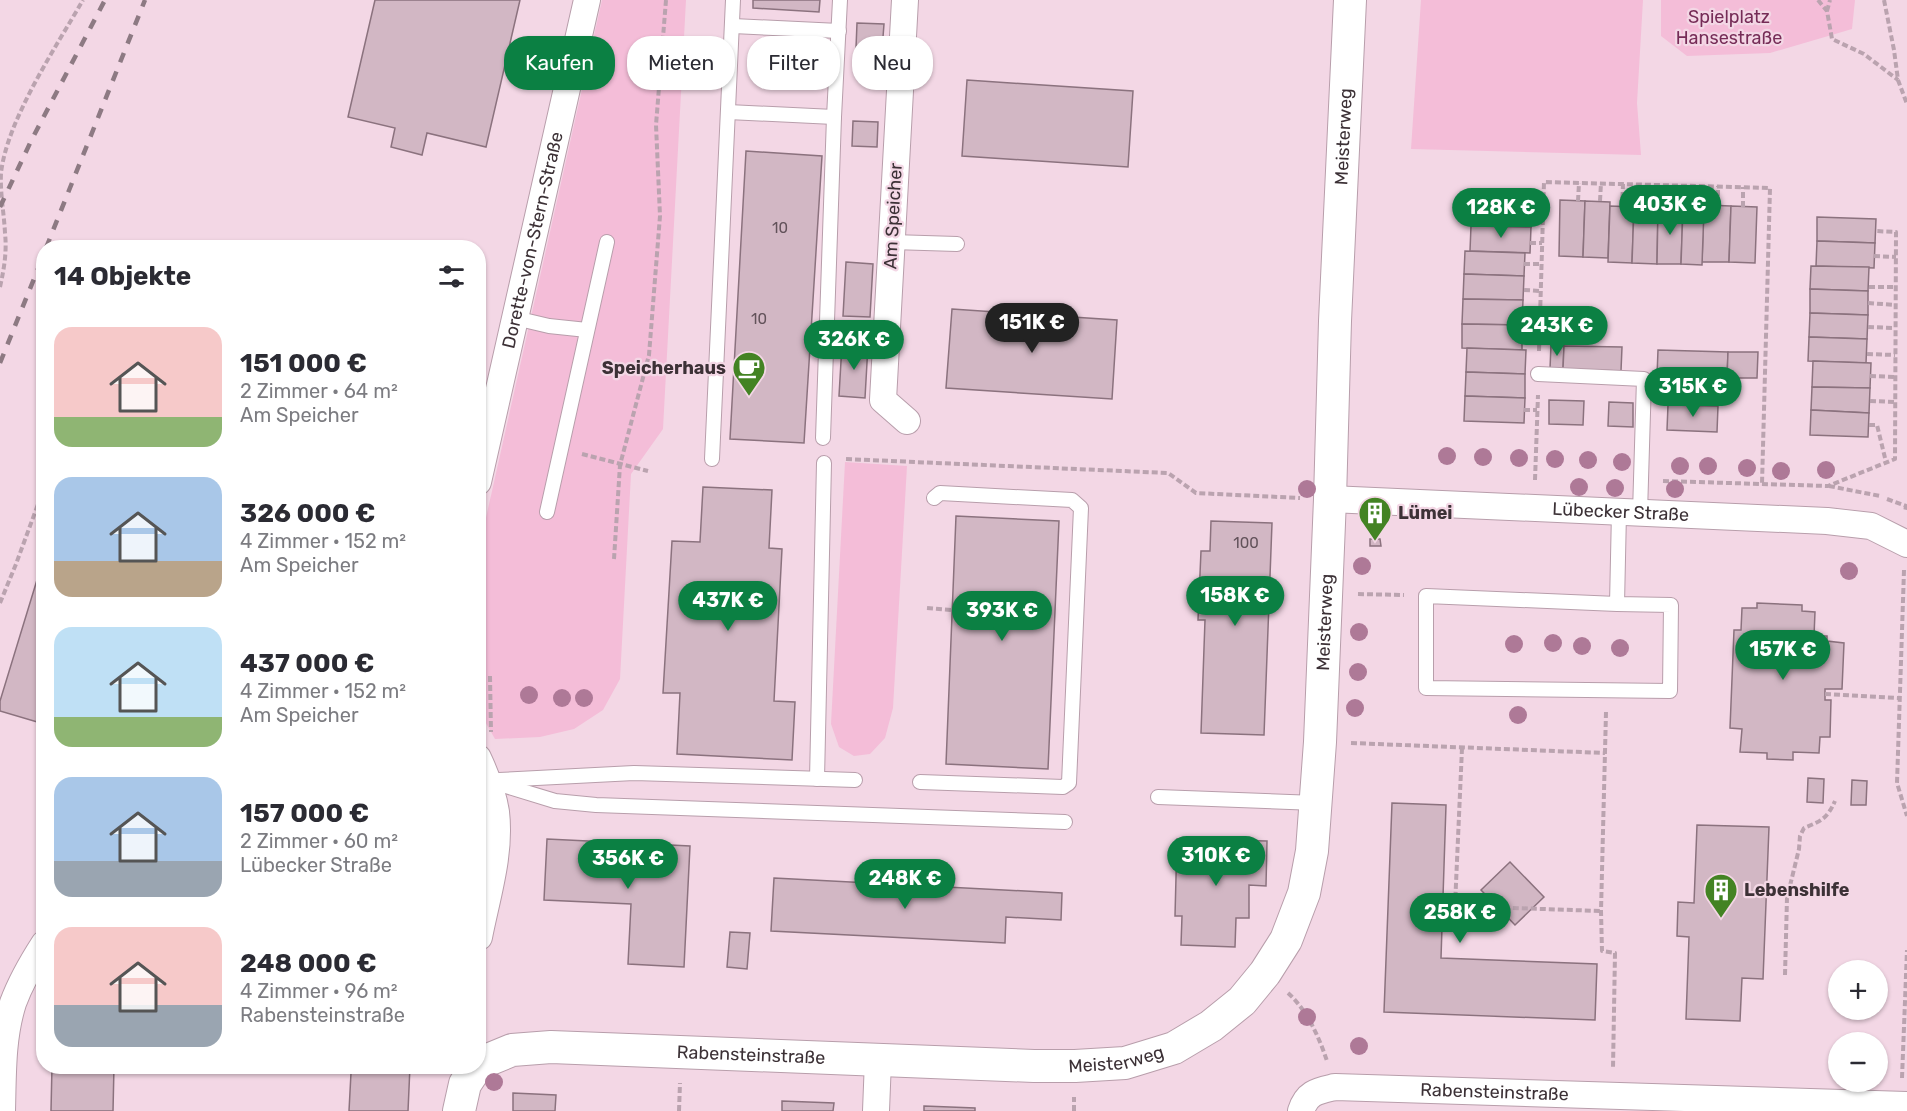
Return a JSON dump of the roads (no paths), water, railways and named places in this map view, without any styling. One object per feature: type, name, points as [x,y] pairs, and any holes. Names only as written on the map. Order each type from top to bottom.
[{"type":"street","name":"Dorette-von-Stern-Straße","points":[[486,447],[587,0]]},
{"type":"street","name":"Am Speicher","points":[[905,0],[883,400],[907,421]]},
{"type":"street","name":"Meisterweg","points":[[1035,1066],[1125,1063],[1174,1048],[1211,1026],[1242,1001],[1265,973],[1286,940],[1304,892],[1312,851],[1320,742],[1335,321],[1350,0]]},
{"type":"street","name":"Lübecker Straße","points":[[1330,499],[1852,523],[1871,526],[1906,543]]},
{"type":"street","points":[[486,784],[496,812],[496,842],[493,878],[486,910]]},
{"type":"street","points":[[2,1111],[4,1025],[36,959]]},
{"type":"street","name":"Rabensteinstraße","points":[[486,1059],[512,1050],[551,1047],[1035,1066]]},
{"type":"street","points":[[876,1111],[878,1060]]},
{"type":"street","points":[[459,1111],[465,1084],[471,1074]]},
{"type":"street","name":"Rabensteinstraße","points":[[1301,1111],[1303,1104],[1315,1091],[1335,1087],[1694,1105],[1904,1105]]},
{"type":"lane","points":[[712,459],[733,0]]},
{"type":"lane","points":[[823,438],[840,0]]},
{"type":"lane","points":[[733,26],[839,31]]},
{"type":"lane","points":[[728,112],[834,117]]},
{"type":"lane","points":[[547,512],[607,242]]},
{"type":"lane","points":[[892,242],[957,244]]},
{"type":"lane","points":[[515,318],[549,326],[588,330]]},
{"type":"lane","points":[[1538,374],[1644,379],[1641,480],[1630,512],[1617,604]]},
{"type":"lane","points":[[817,779],[824,463]]},
{"type":"lane","points":[[920,782],[1063,787],[1069,783],[1081,508],[1072,500],[939,493],[934,498]]},
{"type":"lane","points":[[1426,596],[1617,604],[1671,605],[1670,691],[1426,688],[1426,596]]},
{"type":"lane","points":[[486,773],[634,773],[855,780]]},
{"type":"lane","points":[[486,775],[555,801],[596,805],[1065,822]]},
{"type":"lane","points":[[1158,797],[1316,803]]},
{"type":"railway","points":[[0,207],[32,139],[105,0]]},
{"type":"railway","points":[[49,240],[145,0]]},
{"type":"railway","points":[[0,363],[36,274]]},
{"type":"place","name":"Speicherhaus","points":[[749,397]]},
{"type":"place","name":"Lümei","points":[[1375,542]]},
{"type":"place","name":"Lebenshilfe","points":[[1721,919]]},
{"type":"park label","name":"Spielplatz Hansestraße","points":[[1729,27]]}]
